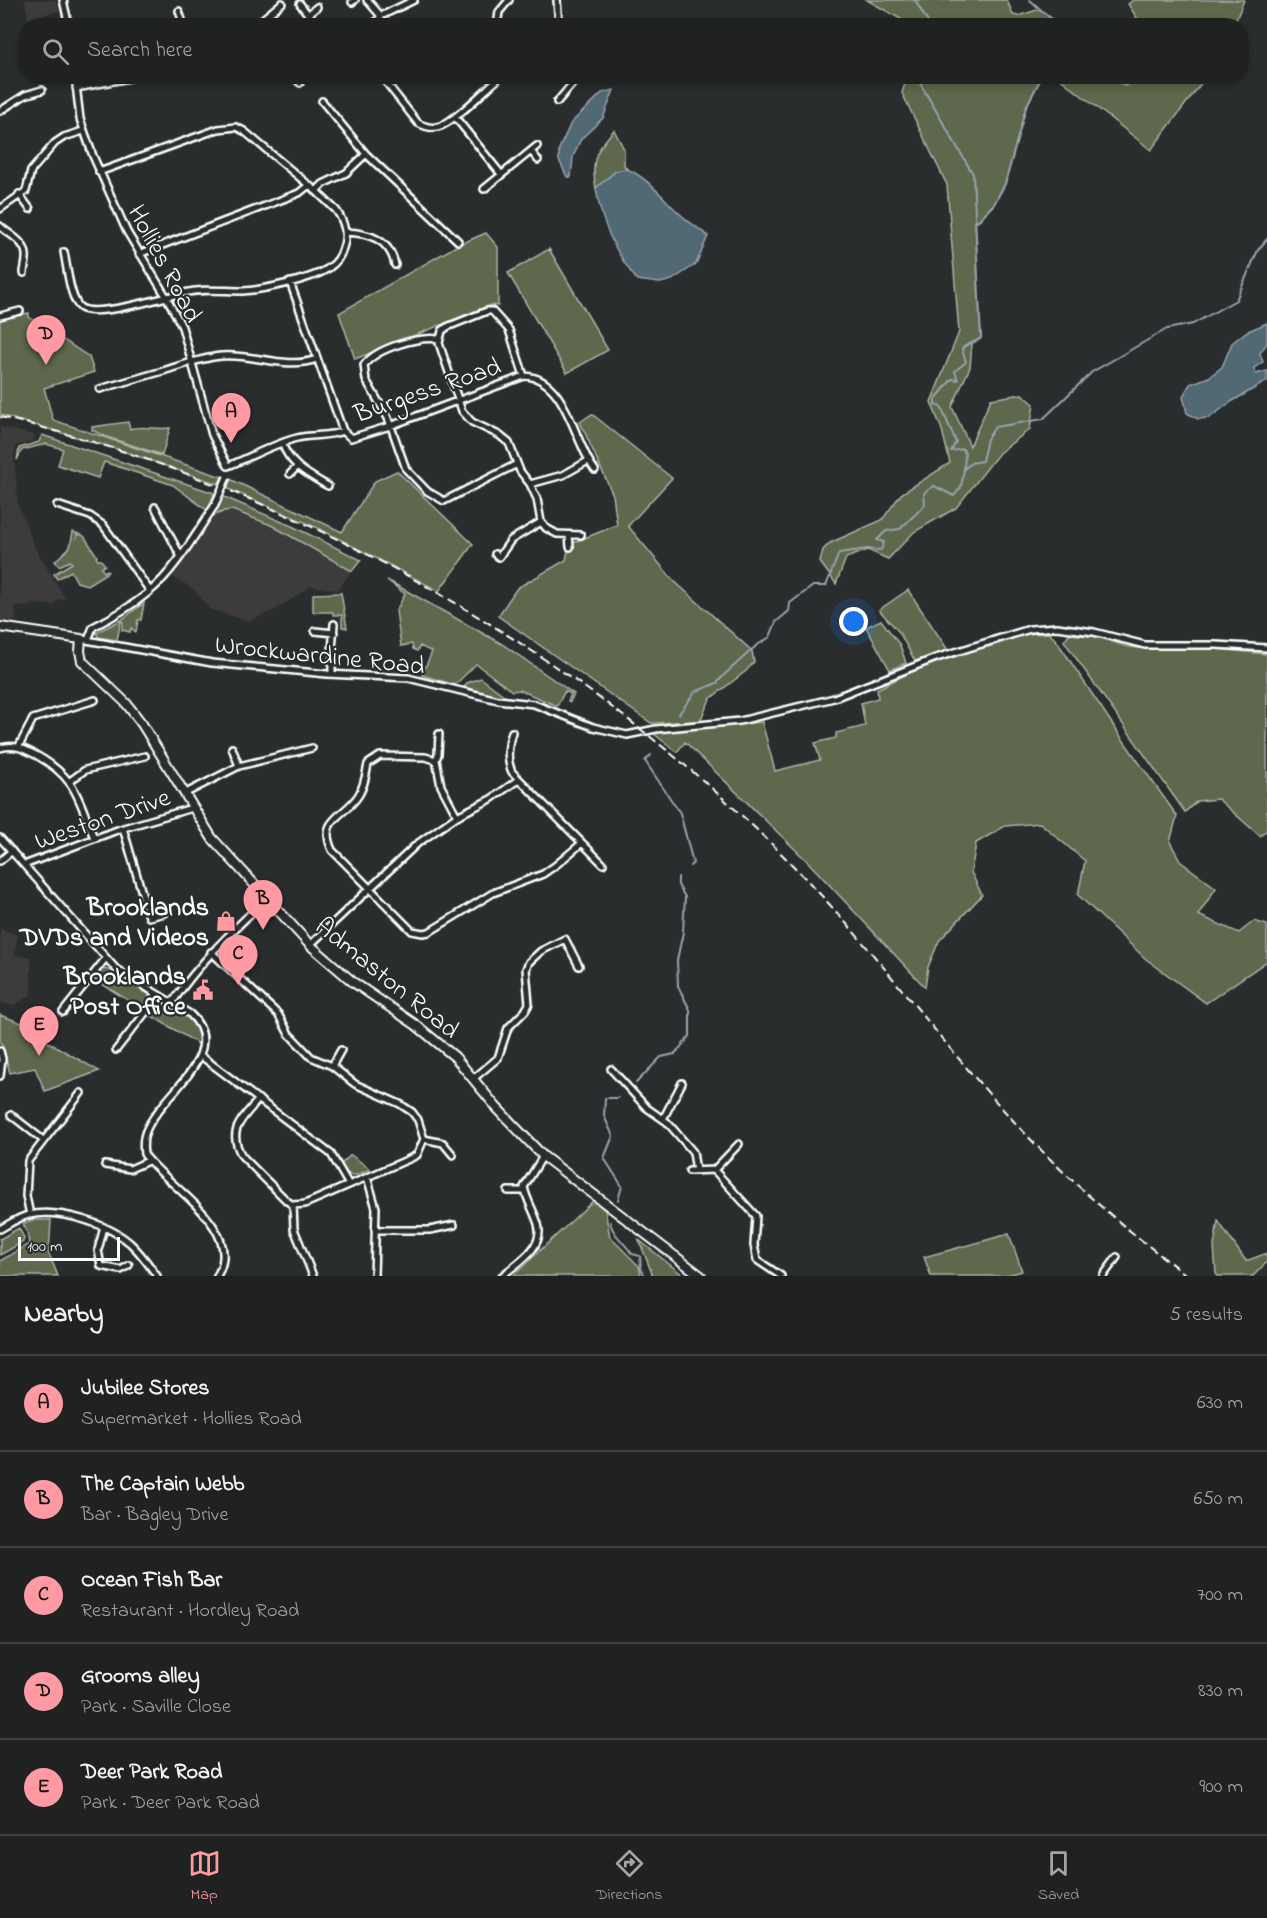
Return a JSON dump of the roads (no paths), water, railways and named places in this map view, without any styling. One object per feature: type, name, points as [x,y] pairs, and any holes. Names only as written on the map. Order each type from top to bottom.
[{"type":"street","points":[[63,0],[67,18]]},
{"type":"street","points":[[367,0],[381,16],[414,0]]},
{"type":"street","points":[[498,18],[499,12],[508,0]]},
{"type":"street","points":[[557,0],[558,18]]},
{"type":"street","points":[[264,18],[282,3]]},
{"type":"street","points":[[300,4],[312,18]]},
{"type":"street","points":[[309,14],[317,7]]},
{"type":"street","points":[[179,11],[181,18]]},
{"type":"street","name":"Hollies Road","points":[[76,84],[83,131],[99,172],[127,232],[182,327],[212,435],[228,466]]},
{"type":"street","points":[[76,88],[99,84]]},
{"type":"street","points":[[387,84],[418,123],[424,127],[441,126],[455,117],[492,84]]},
{"type":"street","points":[[557,102],[572,84]]},
{"type":"street","points":[[0,111],[25,95],[42,90]]},
{"type":"street","points":[[322,101],[366,154],[458,241]]},
{"type":"street","points":[[455,117],[501,174]]},
{"type":"street","points":[[64,252],[74,299],[80,308],[88,311],[105,310],[195,291],[244,291],[290,282],[331,267],[342,252],[345,243],[341,217],[316,191],[253,137],[236,127],[218,129],[99,172]]},
{"type":"street","points":[[0,209],[26,191],[31,171],[55,143],[64,137],[83,131]]},
{"type":"street","points":[[484,189],[537,146]]},
{"type":"street","points":[[531,151],[538,160]]},
{"type":"street","points":[[316,191],[323,184],[346,173],[366,154]]},
{"type":"street","points":[[139,254],[298,193],[309,185]]},
{"type":"street","points":[[19,194],[30,209]]},
{"type":"street","points":[[0,227],[14,236],[24,248],[26,260],[24,273]]},
{"type":"street","points":[[345,232],[372,236],[393,254],[395,265]]},
{"type":"street","points":[[290,282],[343,431]]},
{"type":"street","points":[[581,534],[557,534],[546,528],[541,522],[541,511],[530,484],[517,464],[509,443],[500,435],[472,422],[462,411],[439,339],[442,331],[487,310],[492,311],[509,330],[524,376],[538,380],[552,389],[574,425],[588,461],[595,470]]},
{"type":"street","points":[[0,316],[20,311]]},
{"type":"street","points":[[439,339],[418,338],[374,356],[364,365],[366,380],[388,417],[406,468],[427,491],[440,500],[448,499],[517,464]]},
{"type":"street","points":[[100,388],[191,362],[222,356],[243,356],[289,363],[317,359]]},
{"type":"street","name":"Burgess Road","points":[[228,466],[258,452],[298,438],[337,434],[343,431],[347,436],[355,438],[524,376]]},
{"type":"street","points":[[282,443],[285,453],[297,467],[328,486]]},
{"type":"street","points":[[530,484],[563,475],[588,461]]},
{"type":"street","points":[[0,627],[85,640],[93,627],[117,615],[150,591],[167,573],[215,506],[227,477],[228,466]]},
{"type":"street","points":[[290,474],[297,467]]},
{"type":"street","points":[[57,504],[90,516],[103,525],[150,591]]},
{"type":"street","points":[[155,507],[180,555]]},
{"type":"street","points":[[495,554],[499,557],[511,540],[541,522]]},
{"type":"street","points":[[569,535],[570,547]]},
{"type":"street","points":[[332,651],[334,624]]},
{"type":"street","name":"Wrockwardine Road","points":[[85,640],[212,663],[332,674],[408,678],[498,700],[534,704],[593,727],[627,735],[656,729],[740,721],[834,698],[936,658],[1030,629],[1057,627],[1094,632],[1145,645],[1267,648]]},
{"type":"street","points":[[315,631],[334,633]]},
{"type":"street","name":"Admaston Road","points":[[85,640],[80,651],[82,661],[126,703],[142,723],[212,838],[310,945],[353,982],[416,1025],[455,1057],[497,1108],[543,1156],[701,1276]]},
{"type":"street","points":[[332,660],[332,674]]},
{"type":"street","points":[[19,746],[33,719],[95,700]]},
{"type":"street","points":[[512,732],[509,744],[509,765],[518,780],[603,864]]},
{"type":"street","points":[[439,734],[436,760],[441,786],[457,816]]},
{"type":"street","points":[[0,748],[19,746],[53,766],[70,781],[84,808],[94,838]]},
{"type":"street","points":[[232,748],[239,766]]},
{"type":"street","points":[[184,794],[239,766],[312,748]]},
{"type":"street","points":[[436,760],[425,757],[380,756],[373,759],[368,764],[360,794],[330,824],[327,831],[332,850],[412,931],[429,932],[493,893],[543,874],[582,843]]},
{"type":"street","points":[[70,781],[85,770],[142,757],[141,765]]},
{"type":"street","points":[[310,945],[371,890],[417,844],[457,816],[491,799],[518,780]]},
{"type":"street","name":"Weston Drive","points":[[24,865],[123,828],[192,808]]},
{"type":"street","points":[[123,828],[148,917],[165,913]]},
{"type":"street","points":[[0,838],[106,958],[126,976],[172,1003],[198,1022],[204,1037],[201,1056],[155,1116],[146,1132],[144,1154],[148,1161],[200,1208],[212,1223],[222,1247],[218,1276]]},
{"type":"street","points":[[0,861],[12,851]]},
{"type":"street","points":[[172,1003],[188,979],[211,952],[267,898]]},
{"type":"street","points":[[473,1080],[498,1058],[508,1028],[525,1011],[528,1004],[526,969],[528,962],[541,951],[566,939],[579,966]]},
{"type":"street","points":[[211,952],[278,1014],[289,1034],[311,1057],[332,1066],[355,1084],[400,1104],[412,1112],[418,1120],[424,1139],[417,1155],[305,1204],[293,1205],[287,1202],[242,1156],[237,1147],[236,1131],[239,1123],[259,1099]]},
{"type":"street","points":[[63,1012],[106,958]]},
{"type":"street","points":[[116,1050],[146,1012],[156,994]]},
{"type":"street","points":[[0,1050],[2,1065],[0,1076]]},
{"type":"street","points":[[332,1066],[341,1050]]},
{"type":"street","points":[[201,1056],[331,1154],[349,1185]]},
{"type":"street","points":[[611,1070],[646,1108],[663,1119],[693,1152],[693,1171],[714,1170],[739,1144]]},
{"type":"street","points":[[663,1119],[682,1083]]},
{"type":"street","points":[[30,1215],[26,1196],[28,1161],[81,1093]]},
{"type":"street","points":[[11,1115],[43,1140]]},
{"type":"street","points":[[424,1139],[443,1143],[453,1155]]},
{"type":"street","points":[[502,1276],[533,1249],[538,1236],[538,1222],[525,1191],[526,1181],[543,1156]]},
{"type":"street","points":[[117,1168],[119,1159]]},
{"type":"street","points":[[105,1166],[130,1169],[148,1161]]},
{"type":"street","points":[[714,1170],[756,1216],[754,1245],[757,1260],[781,1276]]},
{"type":"street","points":[[367,1177],[376,1208],[374,1276]]},
{"type":"street","points":[[508,1191],[525,1191]]},
{"type":"street","points":[[293,1205],[294,1229],[313,1276]]},
{"type":"street","points":[[0,1229],[30,1215],[53,1214],[78,1218],[116,1233],[132,1245],[157,1276]]},
{"type":"street","points":[[446,1218],[447,1226]]},
{"type":"street","points":[[375,1230],[430,1230],[454,1225]]},
{"type":"street","points":[[101,1266],[98,1250],[104,1227]]},
{"type":"street","points":[[1103,1276],[1117,1257]]},
{"type":"street","points":[[101,1266],[121,1270],[129,1265]]},
{"type":"street","points":[[96,1272],[101,1266]]},
{"type":"water","points":[[614,90],[603,118],[581,139],[573,157],[571,177],[567,177],[559,160],[559,149],[571,123],[602,93]]},
{"type":"water","points":[[627,169],[648,183],[681,215],[708,236],[696,264],[672,280],[660,283],[637,280],[622,259],[606,225],[596,188],[616,171]]},
{"type":"water","points":[[1267,323],[1267,343],[1260,353],[1263,362],[1254,368],[1256,374],[1267,371],[1267,381],[1209,418],[1198,419],[1187,413],[1183,396],[1190,384],[1209,377],[1222,367],[1232,343],[1246,332]]},
{"type":"waterway","points":[[915,0],[925,18]]},
{"type":"waterway","points":[[1030,0],[1050,18]]},
{"type":"waterway","points":[[921,84],[973,174],[981,338],[962,349],[966,362],[955,371],[958,380],[952,379],[935,400],[935,405],[941,407],[956,442],[951,451],[963,449],[964,469]]},
{"type":"waterway","points":[[977,222],[994,204],[1005,184],[1026,107],[1038,84]]},
{"type":"waterway","points":[[679,714],[695,692],[717,683],[756,646],[770,637],[776,622],[789,611],[790,603],[813,586],[826,586],[839,553],[867,549],[881,550],[884,542],[877,540],[886,531],[900,529],[925,505],[924,493],[934,486],[954,496],[961,487],[964,469],[971,463],[982,461],[987,439],[995,427],[1043,419],[1092,372],[1167,329],[1193,324],[1236,300],[1258,250],[1267,239]]},
{"type":"waterway","points":[[651,755],[645,761],[680,813],[693,863],[690,866]]},
{"type":"waterway","points":[[636,1083],[661,1057],[675,1054],[690,1036],[690,1010],[678,986],[677,960],[683,932],[685,897],[678,885],[678,877]]},
{"type":"waterway","points":[[618,1098],[605,1098],[604,1116],[613,1136],[604,1158],[622,1186],[618,1200]]},
{"type":"waterway","points":[[610,1222],[616,1234],[632,1254],[640,1256],[641,1269],[645,1276]]},
{"type":"railway","points":[[0,417],[110,447],[220,487],[329,535],[434,591],[536,654],[632,723],[722,797],[804,877],[857,936],[983,1087],[1050,1159],[1117,1220],[1188,1276]]},
{"type":"place","name":"Grooms alley","points":[[46,365]]},
{"type":"place","name":"Jubilee Stores","points":[[231,443]]},
{"type":"place","name":"Brooklands DVDs and Videos","points":[[226,921]]},
{"type":"place","name":"The Captain Webb","points":[[263,930]]},
{"type":"place","name":"Ocean Fish Bar","points":[[238,985]]},
{"type":"place","name":"Brooklands Post Office","points":[[203,990]]},
{"type":"place","name":"Deer Park Road","points":[[39,1056]]}]
